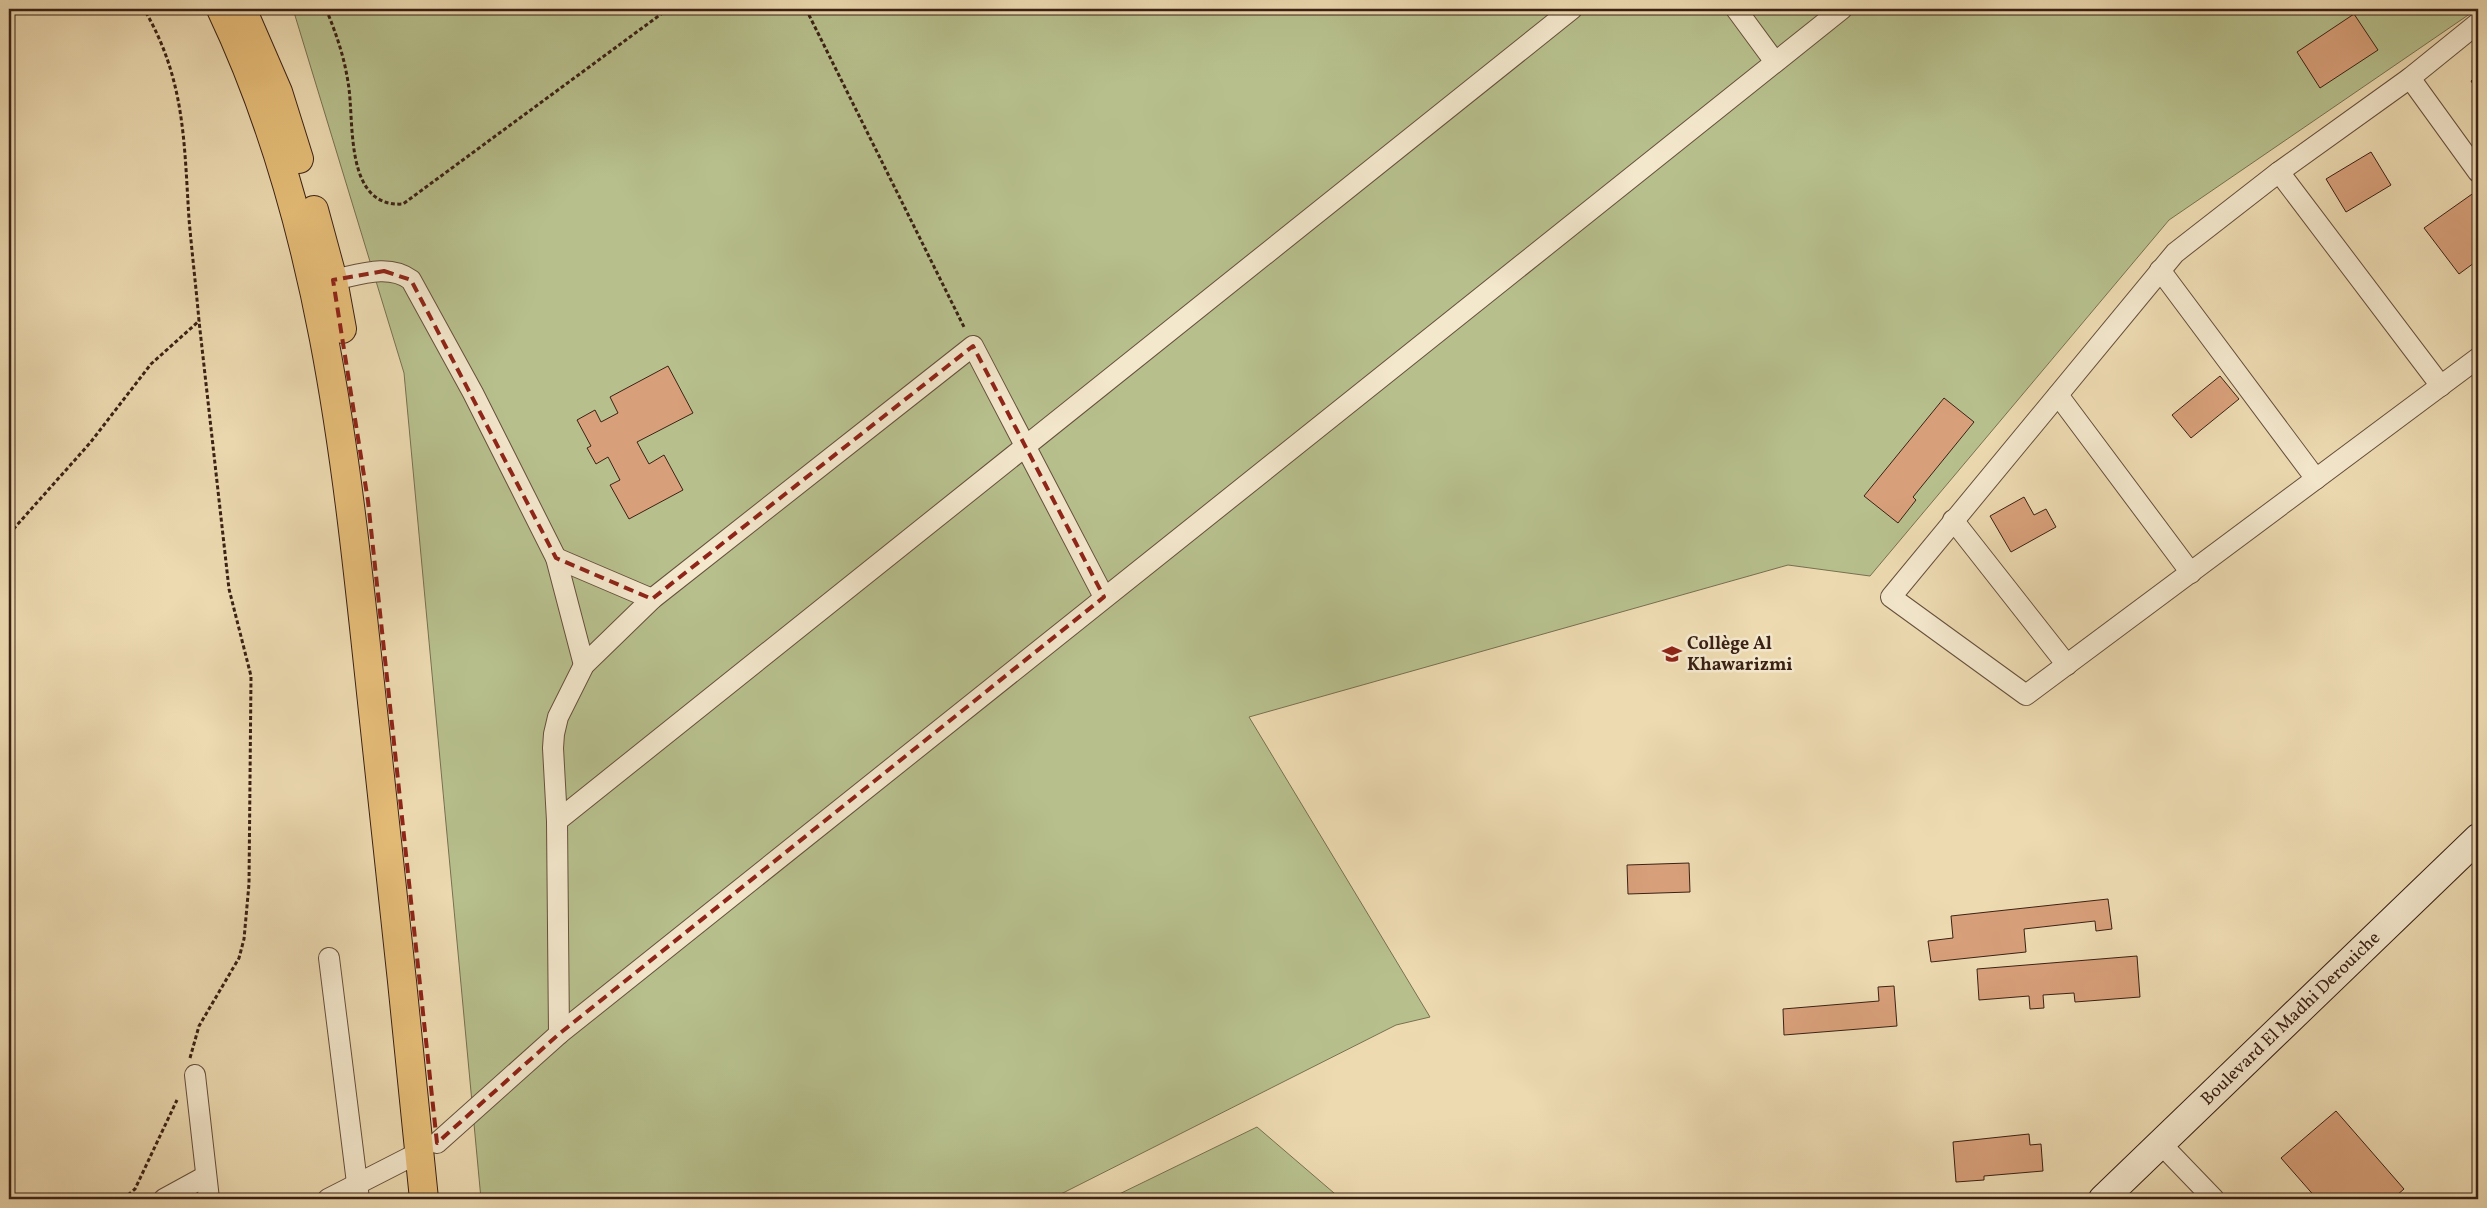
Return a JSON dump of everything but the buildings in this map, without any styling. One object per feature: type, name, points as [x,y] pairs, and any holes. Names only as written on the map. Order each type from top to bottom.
[{"type":"main road","points":[[221,9],[244,58],[287,180],[326,340],[355,538],[428,1147],[443,1199]]},
{"type":"main road","points":[[242,9],[278,92],[333,280],[368,501],[428,1147],[424,1199]]},
{"type":"street","points":[[557,821],[1572,9]]},
{"type":"street","points":[[1736,9],[1775,62]]},
{"type":"street","points":[[328,1199],[358,1192],[428,1147],[560,1034],[1104,597],[1842,9]]},
{"type":"street","points":[[2478,24],[2410,78],[2279,172],[2182,247],[2160,270],[1891,597],[2026,695],[2478,358]]},
{"type":"street","points":[[2410,78],[2478,172]]},
{"type":"street","points":[[2279,172],[2441,386]]},
{"type":"street","points":[[2160,270],[2316,480]]},
{"type":"street","points":[[333,280],[384,271],[397,272],[411,280],[473,393],[556,558],[584,665]]},
{"type":"street","points":[[560,1034],[554,734],[558,717],[584,665],[652,599],[973,346],[1104,597]]},
{"type":"street","points":[[2058,395],[2191,573]]},
{"type":"street","points":[[1953,520],[2067,665]]},
{"type":"street","points":[[556,558],[652,599]]},
{"type":"street","name":"Boulevard El Madhi Derouiche","points":[[2103,1199],[2478,838]]},
{"type":"street","points":[[329,958],[358,1192]]},
{"type":"street","points":[[191,1069],[209,1199]]},
{"type":"street","points":[[2161,1144],[2204,1196]]},
{"type":"street","points":[[164,1199],[206,1176]]},
{"type":"lane","points":[[1213,1199],[1219,1199]]},
{"type":"path","points":[[144,9],[166,54],[176,85],[188,181],[190,227],[199,321],[229,589],[250,676],[250,884],[244,939],[239,958],[199,1026],[191,1069]]},
{"type":"path","points":[[326,9],[344,60],[352,116],[353,157],[358,173],[368,188],[380,199],[393,205],[403,204],[668,9]]},
{"type":"path","points":[[806,9],[973,346]]},
{"type":"path","points":[[9,534],[90,443],[151,364],[199,321]]},
{"type":"path","points":[[123,1199],[134,1190],[180,1092]]},
{"type":"highlighted area","points":[[384,271],[411,280],[556,558],[652,599],[973,346],[1104,597],[559,1034],[437,1143],[368,501],[333,280]]},
{"type":"green space","points":[[293,9],[2477,9],[2169,220],[1870,576],[1788,565],[1249,717],[1430,1017],[1396,1025],[1051,1199],[481,1199],[404,373]]},
{"type":"green space","points":[[1257,1127],[1341,1199],[1109,1199]]},
{"type":"place","name":"Collège Al Khawarizmi","points":[[1672,654]]}]
